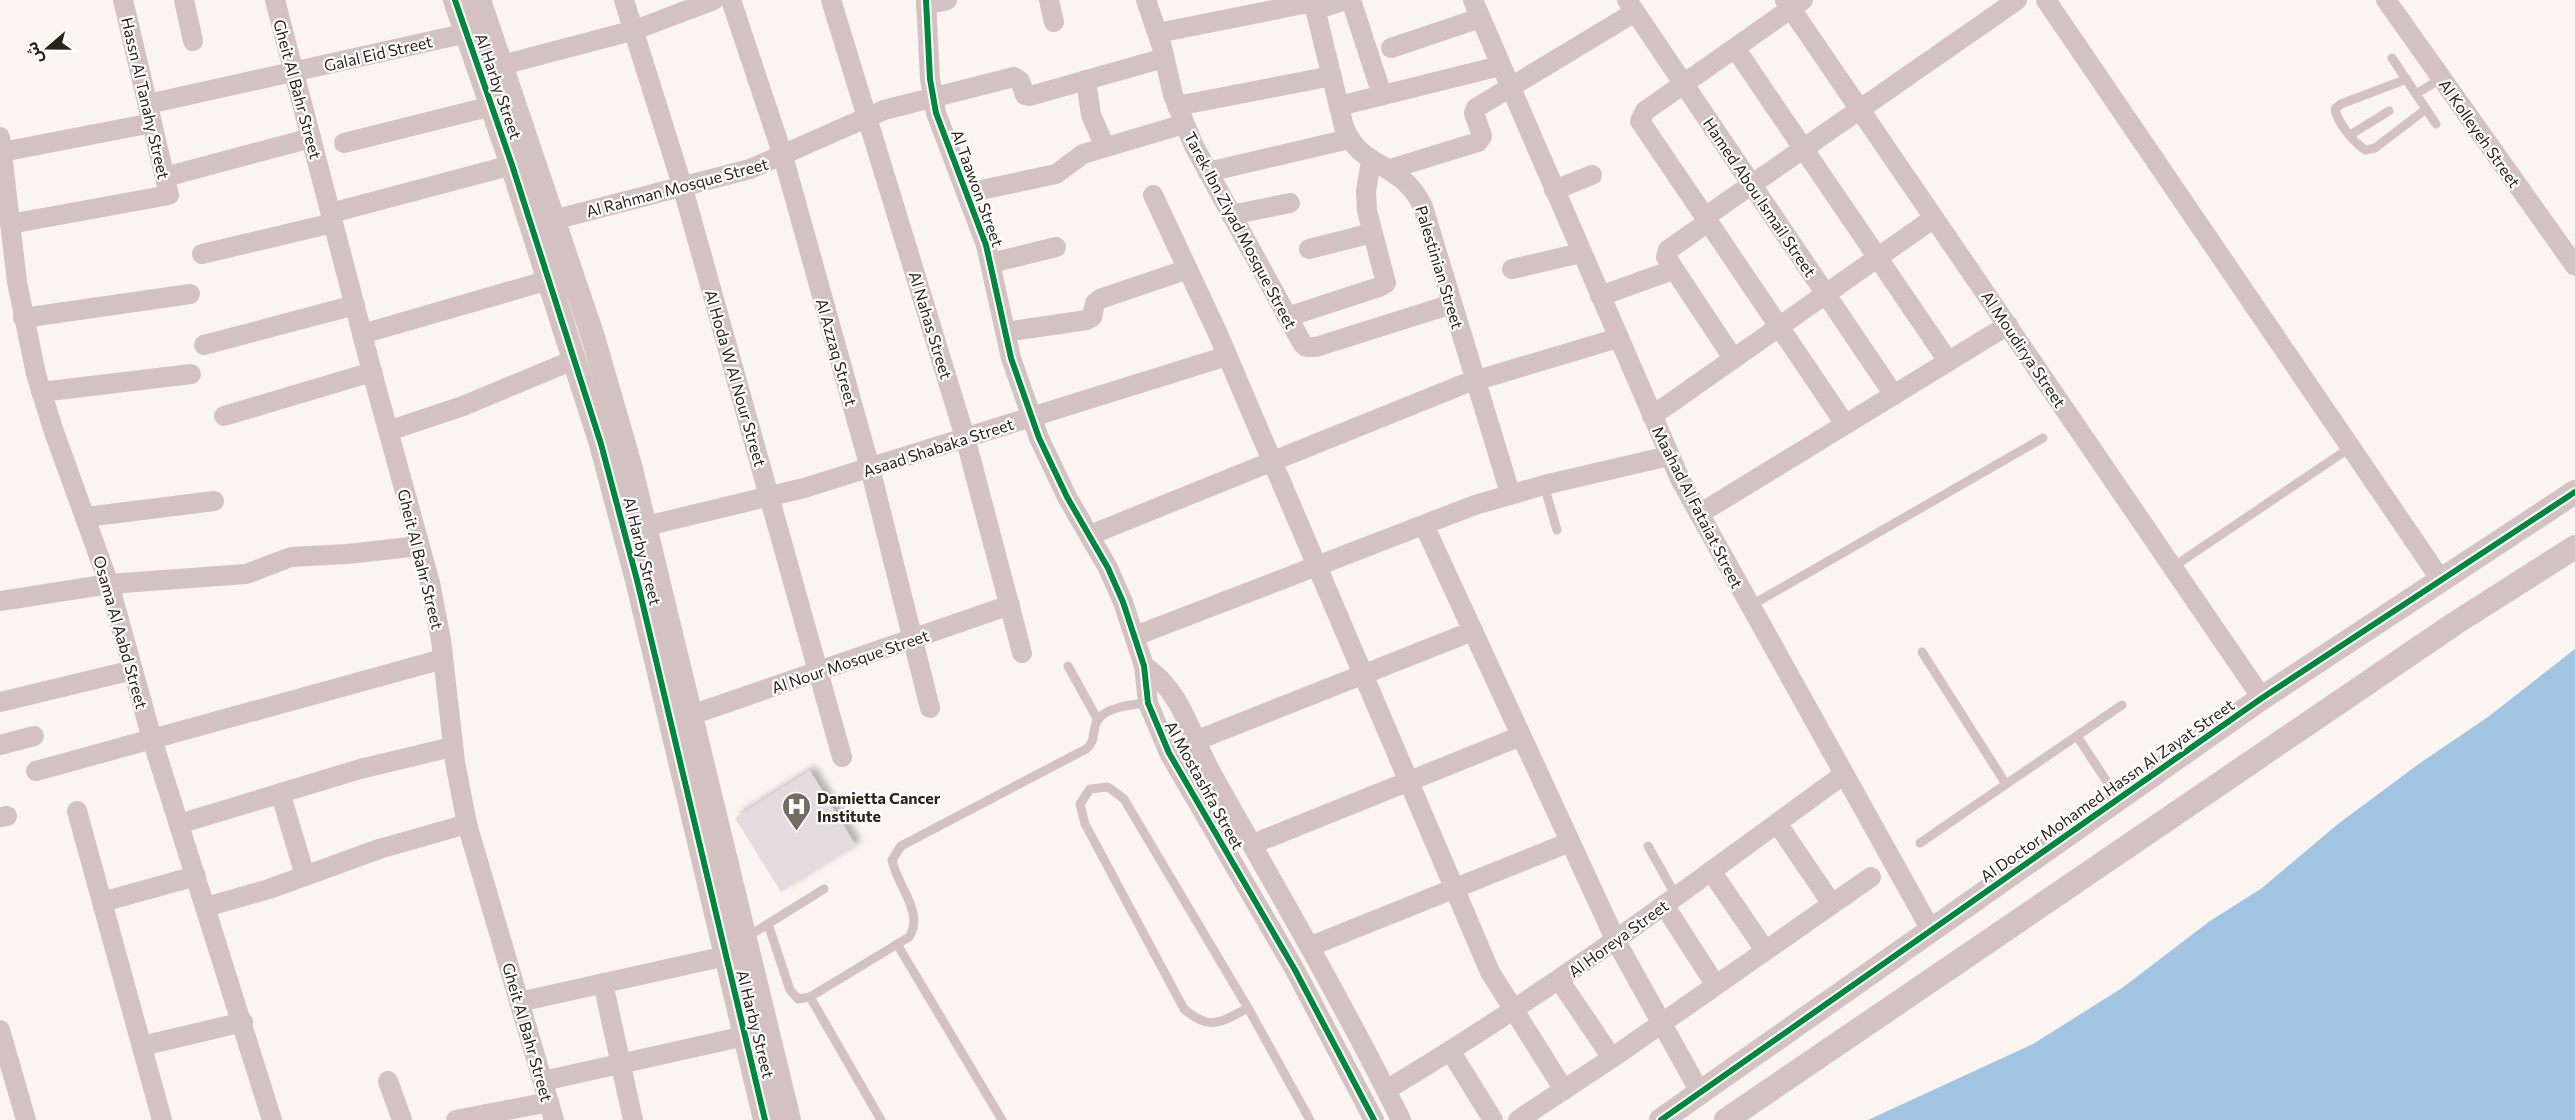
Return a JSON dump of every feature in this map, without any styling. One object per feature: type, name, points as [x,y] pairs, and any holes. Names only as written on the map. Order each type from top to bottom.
[{"type":"street","name":"Hassn Al Tanahy Street","points":[[123,0],[167,186]]},
{"type":"street","points":[[184,0],[193,41]]},
{"type":"street","name":"Gheit Al Bahr Street","points":[[275,0],[372,372],[435,602],[452,747],[467,824],[551,1111]]},
{"type":"street","name":"Al Harby Street","points":[[455,0],[492,105],[524,177],[553,220],[606,382],[646,526],[789,1120]]},
{"type":"street","name":"Al Harby Street","points":[[479,0],[502,65],[524,177],[549,279],[576,359],[628,546],[765,1120]]},
{"type":"street","name":"Al Hoda W Al Nour Street","points":[[624,0],[682,186],[842,758]]},
{"type":"street","points":[[502,65],[635,30],[714,0]]},
{"type":"street","name":"Al Azzaq Street","points":[[731,0],[783,156],[870,468],[930,708]]},
{"type":"street","name":"Al Nahas Street","points":[[831,0],[965,437],[1022,653]]},
{"type":"street","points":[[926,3],[946,0]]},
{"type":"street","points":[[1049,0],[1054,22]]},
{"type":"street","name":"Tarek Ibn Ziyad Mosque Street","points":[[1146,0],[1158,33],[1181,115],[1208,172],[1302,343],[1311,348],[1452,304]]},
{"type":"street","points":[[1158,33],[1346,0]]},
{"type":"street","points":[[1351,0],[1382,95]]},
{"type":"street","points":[[1734,358],[1666,259],[1668,250],[1752,184],[2017,0]]},
{"type":"street","points":[[2046,0],[2441,580]]},
{"type":"street","name":"Al Kolleyeh Street","points":[[2386,0],[2575,266]]},
{"type":"street","name":"Al Taawon Street","points":[[926,3],[933,97],[941,129],[967,193],[990,263],[1018,384],[1031,417]]},
{"type":"street","points":[[1793,3],[1735,48],[1645,111],[1640,121],[1845,424]]},
{"type":"street","name":"Al Moudirya Street","points":[[1793,3],[1860,109],[2262,698]]},
{"type":"street","name":"Palestinian Street","points":[[1314,4],[1349,139],[1359,152],[1371,161],[1390,169],[1408,182],[1423,207],[1510,494]]},
{"type":"street","points":[[1391,48],[1480,6]]},
{"type":"street","name":"Maahad Al Fataiat Street","points":[[1480,6],[1500,66],[1669,456],[1843,775],[1931,930]]},
{"type":"street","points":[[1390,169],[1478,142],[1482,136],[1474,110],[1631,6]]},
{"type":"street","name":"Hamed Abou Ismail Street","points":[[1631,6],[1893,395]]},
{"type":"street","name":"Galal Eid Street","points":[[1,145],[150,113],[294,72],[467,33]]},
{"type":"street","points":[[1735,48],[1948,361]]},
{"type":"street","points":[[1105,147],[1091,115],[1086,80],[1164,58]]},
{"type":"street","points":[[1339,106],[1500,66]]},
{"type":"street","points":[[967,193],[1056,174],[1083,154],[1181,115],[1332,76]]},
{"type":"street","name":"Al Rahman Mosque Street","points":[[553,220],[733,175],[783,156],[868,116],[933,97],[1014,77],[1020,81],[1025,95],[1030,96],[1086,80]]},
{"type":"street","points":[[344,143],[492,105]]},
{"type":"street","points":[[6,212],[167,186],[311,138]]},
{"type":"street","points":[[1208,172],[1349,139]]},
{"type":"street","name":"Osama Al Aabd Street","points":[[1,145],[6,212],[23,318],[41,392],[109,585],[152,739],[272,1120]]},
{"type":"street","points":[[1287,317],[1383,286],[1386,279],[1372,233],[1366,201],[1371,161]]},
{"type":"street","points":[[1554,190],[1592,175]]},
{"type":"street","points":[[202,254],[332,218],[524,177]]},
{"type":"street","points":[[1153,195],[1227,356],[1493,979],[1564,1090]]},
{"type":"street","points":[[1232,215],[1290,203]]},
{"type":"street","points":[[1652,416],[1934,218]]},
{"type":"street","points":[[1309,249],[1372,233]]},
{"type":"street","points":[[990,263],[1056,247]]},
{"type":"street","points":[[1512,268],[1581,253]]},
{"type":"street","points":[[1005,332],[1087,320],[1092,317],[1095,303],[1100,299],[1188,269]]},
{"type":"street","points":[[1600,296],[1673,270]]},
{"type":"street","points":[[362,334],[549,279]]},
{"type":"street","points":[[23,318],[190,294]]},
{"type":"street","points":[[204,345],[355,305]]},
{"type":"street","points":[[1699,514],[2007,325]]},
{"type":"street","points":[[1090,535],[1475,381],[1618,338]]},
{"type":"street","name":"Asaad Shabaka Street","points":[[646,526],[769,498],[1227,356]]},
{"type":"street","points":[[388,430],[463,406],[576,359]]},
{"type":"street","points":[[224,416],[372,372]]},
{"type":"street","points":[[41,392],[191,374]]},
{"type":"street","name":"Al Mostashfa Street","points":[[1031,417],[1057,478],[1090,535],[1115,585],[1144,666],[1148,703],[1186,785],[1289,960],[1374,1120]]},
{"type":"street","points":[[1135,636],[1510,494],[1669,456]]},
{"type":"street","name":"Al Doctor Mohamed Hassn Al Zayat Street","points":[[1661,1120],[2262,698],[2575,492]]},
{"type":"street","points":[[86,517],[214,501]]},
{"type":"street","points":[[1424,525],[1616,941],[1701,1094]]},
{"type":"street","points":[[0,601],[109,585],[240,574],[285,557],[376,552],[420,546]]},
{"type":"street","points":[[1726,1120],[2444,631],[2575,547]]},
{"type":"street","name":"Al Nour Mosque Street","points":[[690,715],[1010,605]]},
{"type":"street","points":[[1195,741],[1473,631]]},
{"type":"street","points":[[36,771],[443,659]]},
{"type":"street","name":"Al Mostashfa Street","points":[[1144,666],[1159,677],[1171,691],[1195,741],[1311,946],[1386,1090],[1396,1118]]},
{"type":"street","points":[[0,702],[133,670]]},
{"type":"street","points":[[0,745],[34,736]]},
{"type":"street","points":[[1253,843],[1521,736]]},
{"type":"street","points":[[179,824],[281,795],[360,769],[452,747]]},
{"type":"street","name":"Al Horeya Street","points":[[1386,1090],[1451,1052],[1560,981],[1843,775]]},
{"type":"street","points":[[281,795],[305,876]]},
{"type":"street","points":[[77,811],[162,1120]]},
{"type":"street","points":[[1777,823],[1832,904]]},
{"type":"street","points":[[206,907],[254,894],[379,849],[467,824]]},
{"type":"street","points":[[1311,946],[1570,842]]},
{"type":"street","points":[[1711,871],[1765,950]]},
{"type":"street","points":[[102,902],[196,876]]},
{"type":"street","points":[[1518,1120],[1612,1058],[1871,877]]},
{"type":"street","points":[[1670,901],[1715,984]]},
{"type":"street","points":[[519,1002],[726,956]]},
{"type":"street","points":[[1560,981],[1612,1058]]},
{"type":"street","points":[[603,983],[633,1120]]},
{"type":"street","points":[[142,1046],[243,1022]]},
{"type":"street","points":[[0,1030],[26,1120]]},
{"type":"street","points":[[543,1081],[745,1036]]},
{"type":"street","points":[[1451,1052],[1493,1120]]},
{"type":"street","points":[[388,1081],[402,1120]]},
{"type":"street","points":[[456,1120],[551,1111]]},
{"type":"lane","points":[[2392,58],[2436,124]]},
{"type":"lane","points":[[2416,94],[2442,78]]},
{"type":"lane","points":[[2407,79],[2341,104],[2335,109],[2337,117],[2365,150],[2375,148],[2426,109]]},
{"type":"lane","points":[[2350,135],[2389,111]]},
{"type":"lane","points":[[1750,606],[2043,438]]},
{"type":"lane","points":[[2173,567],[2351,447]]},
{"type":"lane","points":[[1544,485],[1557,530]]},
{"type":"lane","points":[[1922,652],[2006,784]]},
{"type":"lane","points":[[768,924],[790,990],[798,999],[810,997],[909,937],[916,927],[915,914],[895,876],[892,860],[902,846],[1086,749],[1094,740],[1098,720],[1068,666]]},
{"type":"lane","points":[[1098,720],[1113,710],[1148,703]]},
{"type":"lane","points":[[1920,843],[2122,705]]},
{"type":"lane","points":[[2077,736],[2118,799]]},
{"type":"lane","points":[[1248,1008],[1217,1023],[1198,1021],[1184,1009],[1085,824],[1080,804],[1090,789],[1108,787],[1124,799],[1248,1008],[1310,1120]]},
{"type":"lane","points":[[1648,846],[1670,901]]},
{"type":"lane","points":[[745,939],[824,889]]},
{"type":"lane","points":[[897,945],[1002,1120]]},
{"type":"lane","points":[[810,997],[881,1120]]},
{"type":"water","points":[[2575,649],[2575,1120],[1868,1120],[2033,1044],[2122,988],[2210,921],[2262,888],[2338,824],[2420,763],[2488,717]]},
{"type":"building","name":"Damietta Cancer Institute","points":[[810,771],[856,846],[781,892],[735,818]]},
{"type":"cycle path","points":[[455,0],[512,165],[601,444],[637,580],[765,1120]]},
{"type":"cycle path","points":[[926,0],[930,79],[936,113],[986,245],[1011,358],[1039,438],[1067,497],[1108,568],[1123,602],[1144,666],[1148,703],[1169,753],[1295,970],[1374,1120]]},
{"type":"cycle path","points":[[1661,1120],[2262,698],[2575,492]]},
{"type":"place","name":"Damietta Cancer Institute","points":[[796,832]]}]
